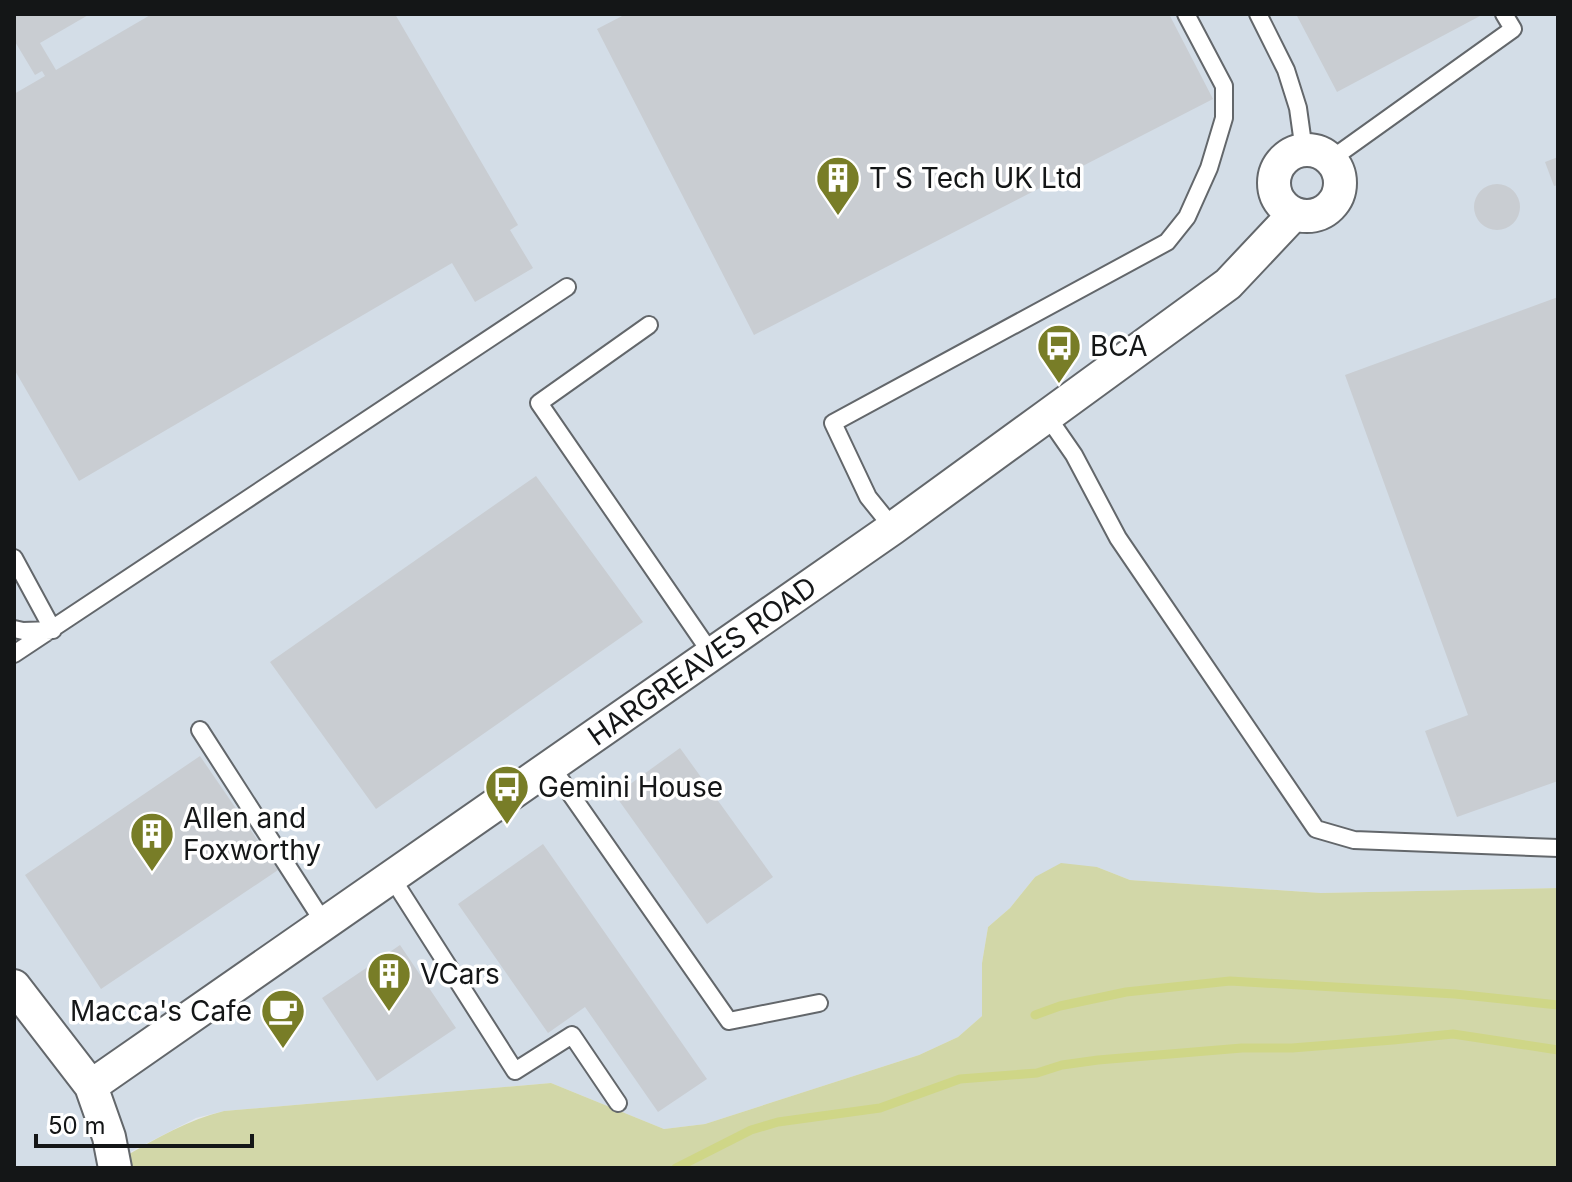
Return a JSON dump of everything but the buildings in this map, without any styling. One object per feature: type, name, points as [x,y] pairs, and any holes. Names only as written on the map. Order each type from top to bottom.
[{"type":"street","points":[[1317,156],[1336,167],[1340,185],[1333,203],[1315,215],[1294,214],[1278,200],[1274,179],[1284,159],[1317,156]]},
{"type":"street","name":"HARGREAVES ROAD","points":[[91,1086],[893,528],[1228,284],[1294,214]]},
{"type":"street","points":[[19,1003],[91,1086],[109,1137],[115,1168]]},
{"type":"lane","points":[[893,528],[868,497],[833,423],[1167,242],[1187,217],[1209,168],[1224,118],[1224,86],[1186,14]]},
{"type":"lane","points":[[1258,14],[1286,70],[1317,156],[1513,29],[1504,14]]},
{"type":"lane","points":[[14,654],[567,287]]},
{"type":"lane","points":[[649,325],[539,403],[711,653]]},
{"type":"lane","points":[[1047,416],[1074,455],[1118,538],[1316,829],[1354,840],[1558,848]]},
{"type":"lane","points":[[14,558],[53,630]]},
{"type":"lane","points":[[14,629],[53,630]]},
{"type":"lane","points":[[200,730],[324,923]]},
{"type":"lane","points":[[551,766],[729,1021],[819,1003]]},
{"type":"lane","points":[[392,878],[515,1071],[572,1035],[618,1103]]},
{"type":"shaded area","points":[[14,14],[1558,14],[1558,888],[1321,893],[1130,880],[1097,867],[1035,877],[1010,908],[988,927],[982,963],[982,1016],[958,1037],[919,1055],[705,1124],[664,1129],[551,1083],[224,1111],[196,1118],[99,1168],[14,1168]]},
{"type":"green space","points":[[1061,863],[1097,867],[1130,880],[1321,893],[1558,888],[1558,1168],[127,1168],[124,1157],[185,1124],[224,1111],[551,1083],[664,1129],[705,1124],[919,1055],[958,1037],[982,1016],[982,963],[988,927],[1010,908],[1035,877]]},
{"type":"waterway","points":[[1035,1015],[1060,1006],[1126,992],[1230,981],[1455,994],[1558,1005]]},
{"type":"waterway","points":[[676,1168],[751,1130],[778,1122],[880,1108],[960,1079],[1037,1073],[1062,1065],[1098,1060],[1453,1034],[1558,1050]]},
{"type":"place","name":"T S Tech UK Ltd","points":[[838,217]]},
{"type":"place","name":"BCA","points":[[1059,385]]},
{"type":"place","name":"Gemini House","points":[[507,826]]},
{"type":"place","name":"Allen and Foxworthy","points":[[152,873]]},
{"type":"place","name":"VCars","points":[[389,1013]]},
{"type":"place","name":"Macca's Cafe","points":[[283,1050]]}]
